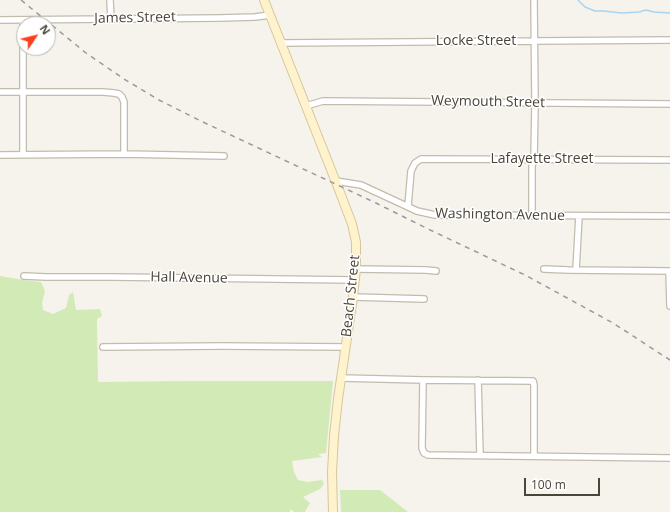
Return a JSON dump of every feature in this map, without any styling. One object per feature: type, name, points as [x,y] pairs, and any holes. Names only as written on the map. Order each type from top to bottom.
[{"type":"main road","name":"Beach Street","points":[[264,0],[336,181],[355,233],[355,280],[335,421],[332,461],[334,512]]},
{"type":"street","points":[[110,0],[111,18]]},
{"type":"street","points":[[532,216],[532,166],[534,159],[535,103],[534,0]]},
{"type":"street","name":"James Street","points":[[56,19],[259,17],[270,14]]},
{"type":"street","name":"James Street","points":[[0,20],[16,20]]},
{"type":"street","name":"Locke Street","points":[[281,43],[670,40]]},
{"type":"street","points":[[23,56],[23,155]]},
{"type":"street","points":[[0,92],[110,92],[117,94],[121,96],[124,102],[124,154]]},
{"type":"street","name":"Weymouth Street","points":[[306,106],[323,101],[670,104]]},
{"type":"street","points":[[0,155],[124,154],[224,156]]},
{"type":"street","name":"Lafayette Street","points":[[408,206],[412,167],[423,158],[670,160]]},
{"type":"street","name":"Washington Avenue","points":[[336,181],[360,185],[422,212],[435,215],[670,216]]},
{"type":"street","points":[[576,270],[579,216]]},
{"type":"street","points":[[356,269],[436,271]]},
{"type":"street","points":[[544,269],[670,271],[670,306]]},
{"type":"street","name":"Hall Avenue","points":[[24,276],[355,280]]},
{"type":"street","points":[[353,296],[424,298]]},
{"type":"street","points":[[103,347],[346,347]]},
{"type":"street","points":[[341,378],[530,380],[534,385],[534,456]]},
{"type":"street","points":[[423,380],[422,448],[424,453],[429,455],[670,458]]},
{"type":"street","points":[[478,380],[480,455]]},
{"type":"green space","points":[[0,276],[41,282],[45,291],[42,303],[43,310],[53,314],[66,308],[69,295],[73,292],[76,310],[100,309],[102,316],[97,319],[98,382],[333,381],[326,453],[318,454],[322,457],[292,461],[294,472],[298,480],[308,482],[322,480],[324,484],[320,489],[303,497],[310,503],[305,512],[294,512],[290,509],[290,512],[0,512]]},
{"type":"green space","points":[[340,490],[380,490],[408,512],[341,512]]},
{"type":"waterway","points":[[578,0],[585,7],[595,11],[621,13],[646,10],[670,13]]},
{"type":"railway","points":[[21,0],[86,53],[124,79],[159,100],[525,275],[613,323],[670,360]]}]
